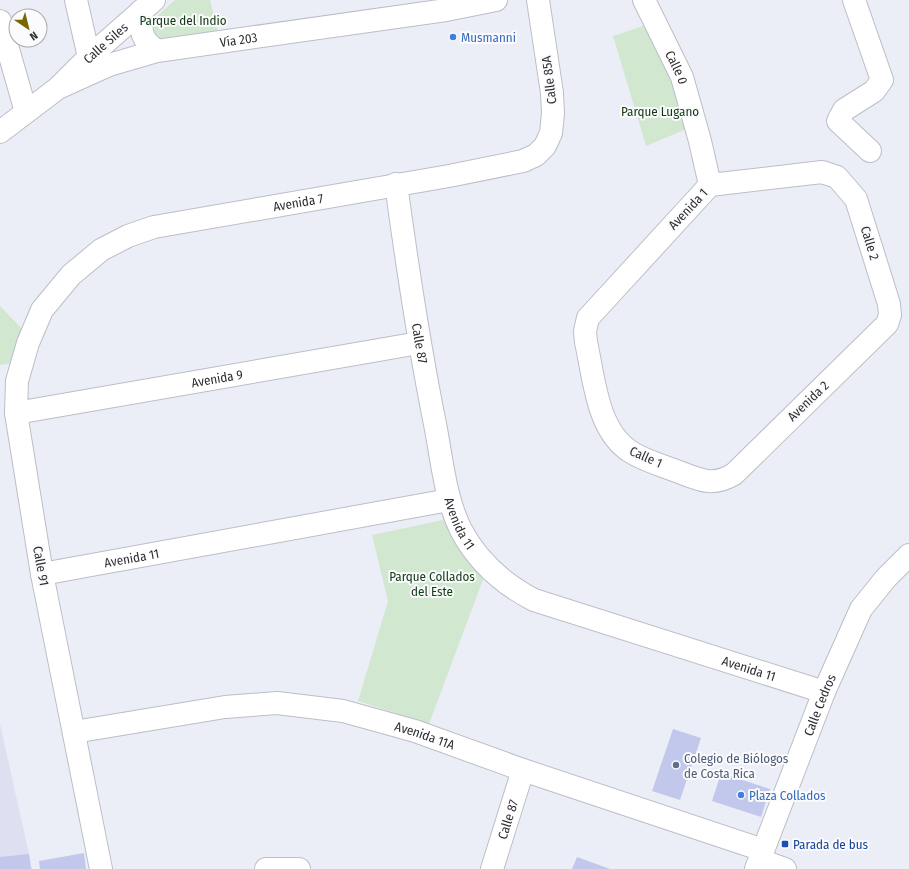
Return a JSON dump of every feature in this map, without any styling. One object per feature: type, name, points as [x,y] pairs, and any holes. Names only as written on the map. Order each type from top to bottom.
[{"type":"street","points":[[76,0],[89,57]]},
{"type":"street","name":"Vía 203","points":[[0,132],[58,88],[109,64],[157,51],[446,10],[496,0]]},
{"type":"street","name":"Calle 85A","points":[[536,155],[545,146],[551,133],[553,112],[552,93],[538,0]]},
{"type":"street","name":"Calle 0","points":[[644,0],[682,77],[700,140],[710,185]]},
{"type":"street","points":[[854,0],[882,80],[874,91],[844,110],[838,121],[870,151]]},
{"type":"street","points":[[148,6],[142,34],[146,43],[157,51]]},
{"type":"street","name":"Calle Siles","points":[[58,88],[89,57],[148,6]]},
{"type":"street","points":[[0,21],[26,112]]},
{"type":"street","name":"Avenida 7","points":[[71,275],[101,250],[128,236],[154,227],[449,176],[523,161],[536,155]]},
{"type":"street","name":"Avenida 1","points":[[585,331],[588,318],[595,308],[710,185],[822,172],[837,176]]},
{"type":"street","name":"Calle 2","points":[[837,176],[856,199],[889,304],[890,315]]},
{"type":"street","name":"Calle 87","points":[[396,184],[419,343],[449,500]]},
{"type":"street","name":"Calle 91","points":[[71,275],[42,310],[28,343],[17,381],[16,413],[42,574],[101,869]]},
{"type":"street","name":"Avenida 2","points":[[719,480],[734,474],[887,324],[890,315]]},
{"type":"street","name":"Calle 1","points":[[585,331],[586,342],[603,420],[616,442],[632,453],[706,482],[719,480]]},
{"type":"street","name":"Avenida 9","points":[[16,413],[419,343]]},
{"type":"street","name":"Avenida 11","points":[[42,574],[449,500],[461,530],[474,551],[492,572],[513,590],[534,600],[824,692]]},
{"type":"street","name":"Calle Cedros","points":[[760,860],[824,692],[861,609],[886,578],[909,556]]},
{"type":"street","name":"Avenida 11A","points":[[74,732],[225,707],[276,703],[343,711],[416,732],[523,770],[785,869]]},
{"type":"street","name":"Calle 87","points":[[492,869],[523,770]]},
{"type":"street","points":[[266,869],[296,869]]},
{"type":"shaded area","points":[[0,724],[29,854],[32,869],[0,869]]},
{"type":"green space","name":"Parque del Indio","points":[[175,0],[210,0],[219,36],[151,44],[146,26]]},
{"type":"green space","name":"Parque Lugano","points":[[646,25],[674,82],[689,128],[646,146],[613,36]]},
{"type":"green space","points":[[0,306],[24,331],[14,363],[0,365]]},
{"type":"green space","name":"Parque Collados del Este","points":[[443,520],[484,577],[429,724],[358,701],[388,601],[372,535]]},
{"type":"building","name":"Colegio de Biólogos de Costa Rica","points":[[673,729],[701,738],[680,800],[652,791]]},
{"type":"building","name":"Plaza Collados","points":[[721,773],[770,789],[761,817],[712,801]]},
{"type":"building","points":[[84,853],[86,869],[40,869],[39,861]]},
{"type":"building","points":[[29,854],[31,869],[0,869],[0,857]]},
{"type":"building","points":[[577,857],[610,869],[572,869]]},
{"type":"place","name":"Musmanni","points":[[453,37]]},
{"type":"place","name":"Colegio de Biólogos de Costa Rica","points":[[676,765]]},
{"type":"place","name":"Plaza Collados","points":[[741,795]]},
{"type":"place","name":"Parada de bus","points":[[785,844]]}]
